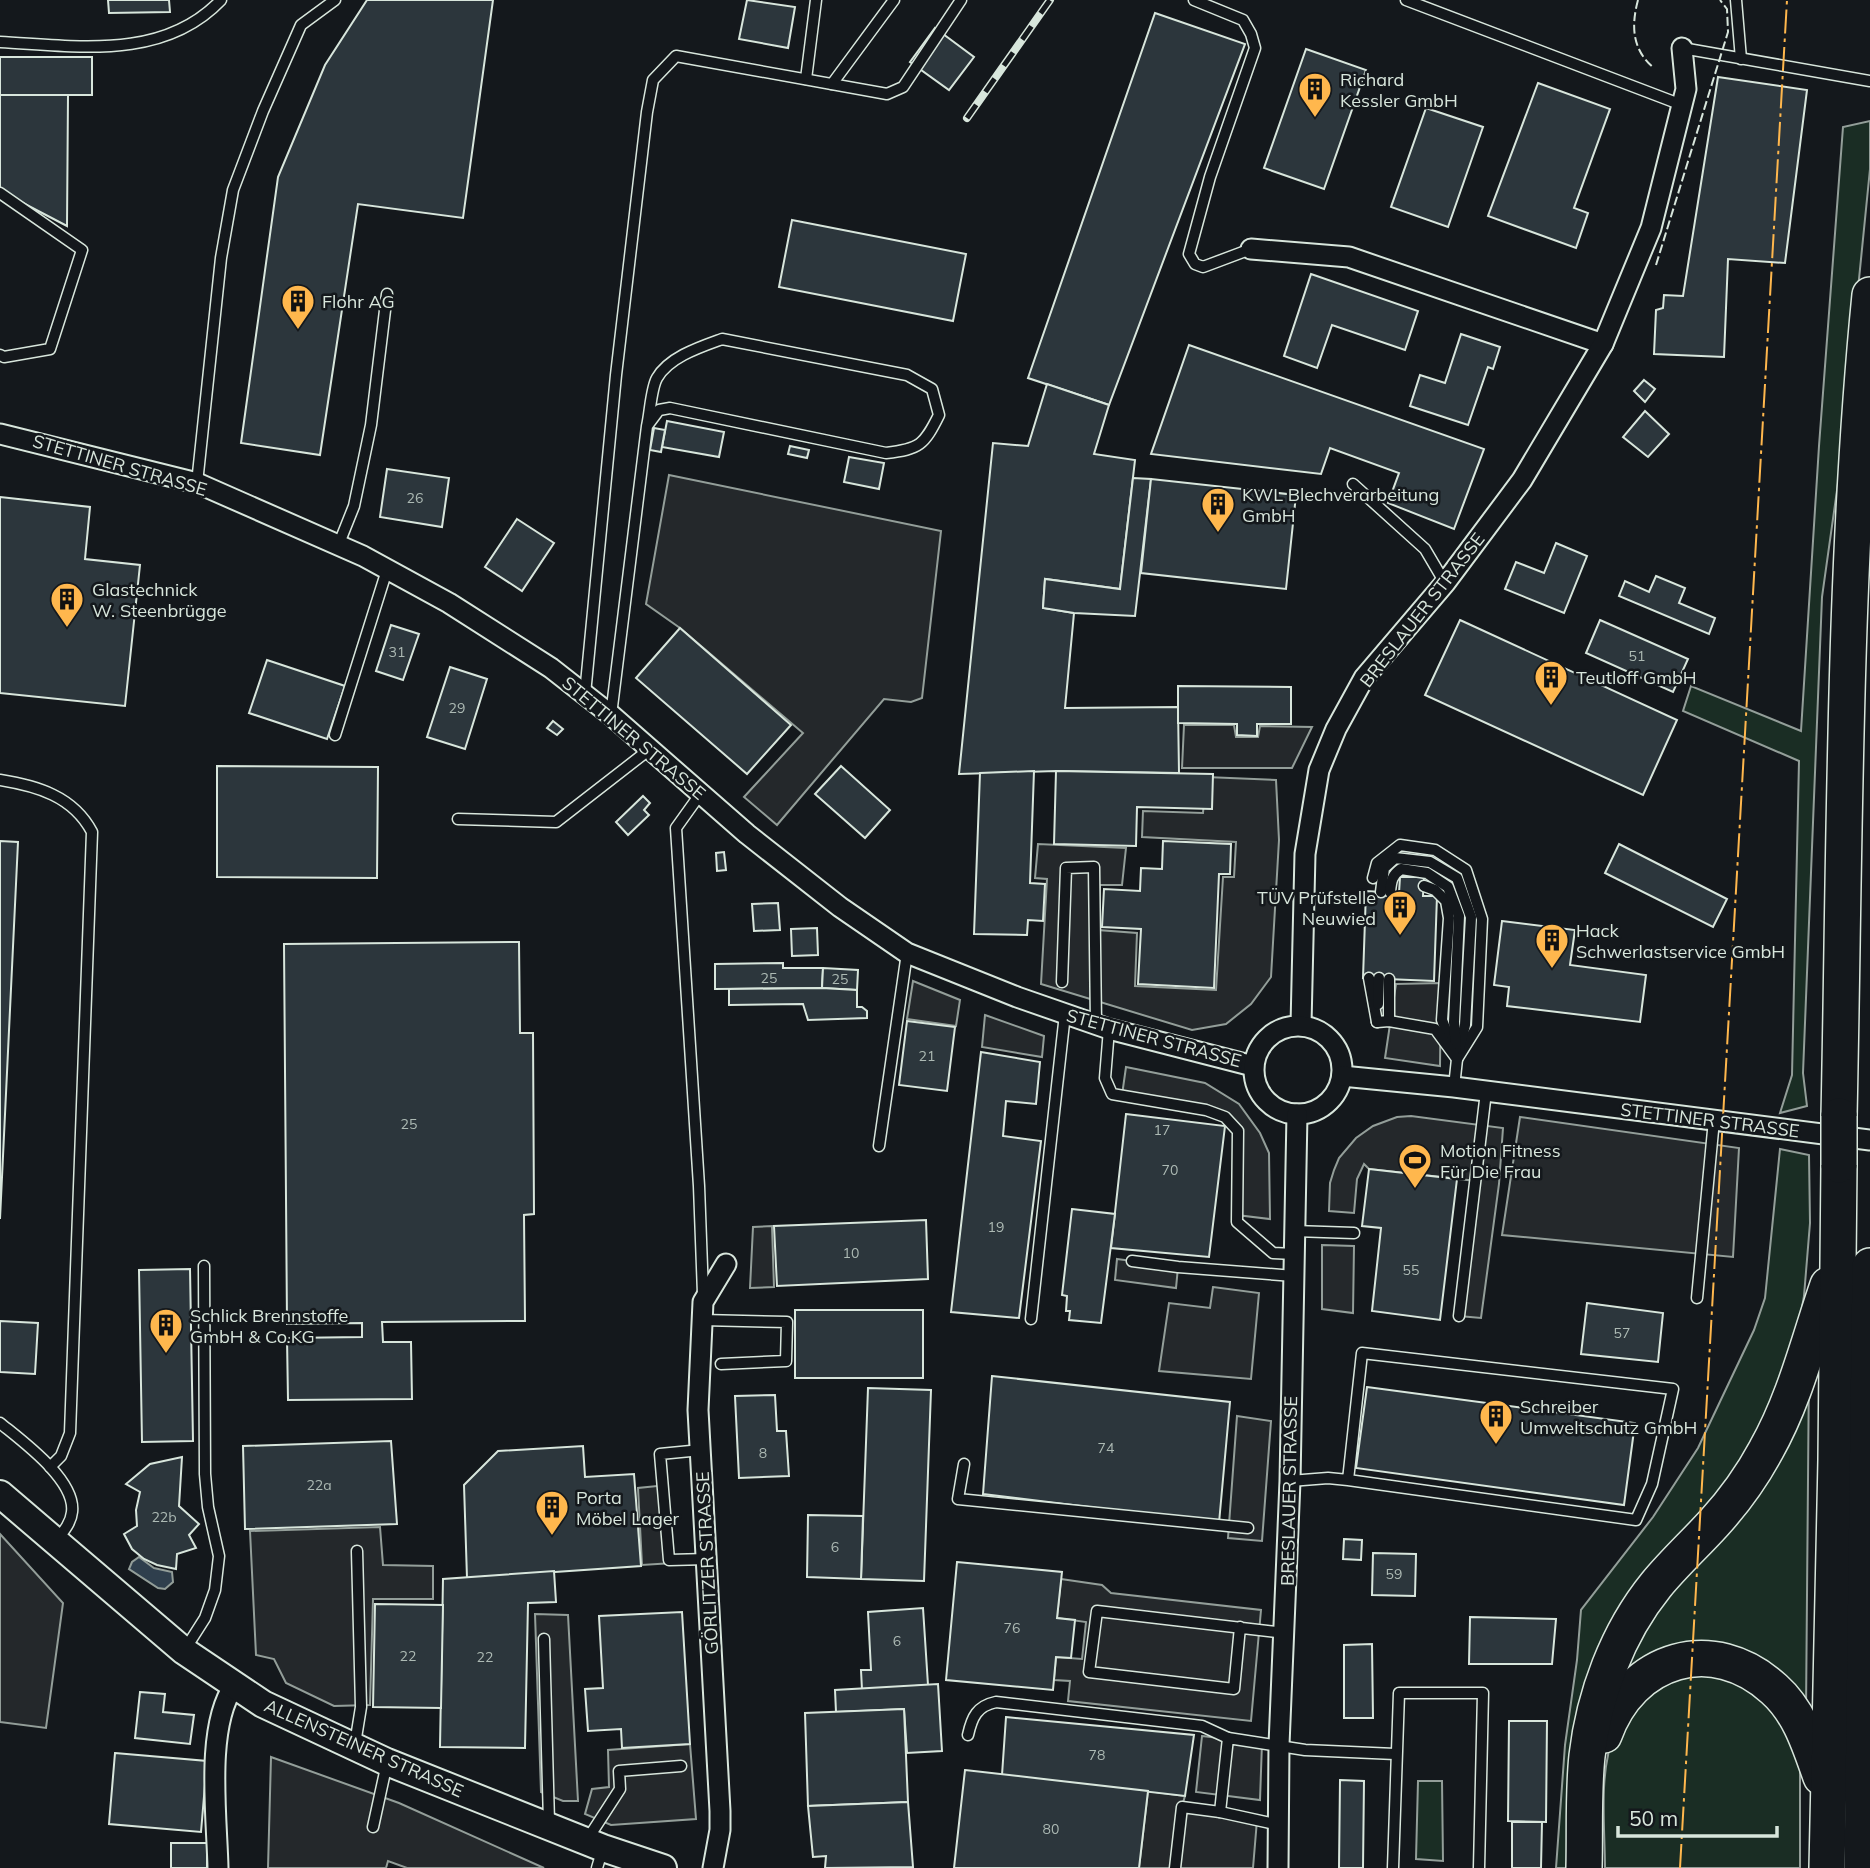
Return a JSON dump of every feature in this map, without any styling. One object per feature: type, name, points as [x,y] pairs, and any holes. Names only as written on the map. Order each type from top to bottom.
[{"type":"highway","points":[[1827,1868],[1850,599],[1857,456],[1870,295]]},
{"type":"highway","points":[[1584,1868],[1587,1760],[1591,1730],[1610,1664],[1629,1627],[1656,1585],[1722,1514],[1767,1448],[1794,1387],[1838,1255]]},
{"type":"highway","points":[[1862,1868],[1870,1266]]},
{"type":"highway","points":[[1598,1868],[1597,1774],[1603,1740],[1615,1710],[1625,1695],[1638,1681],[1658,1668],[1683,1661],[1710,1659],[1735,1664],[1757,1675],[1776,1690],[1804,1730],[1828,1797]]},
{"type":"street","name":"BRESLAUER STRASSE","points":[[1301,1026],[1305,855],[1319,770],[1336,729],[1364,678],[1445,583],[1522,480],[1603,344],[1651,228],[1686,89],[1682,48]]},
{"type":"street","points":[[1251,249],[1349,257],[1603,344]]},
{"type":"street","name":"STETTINER STRASSE","points":[[0,434],[197,483],[338,545],[449,603],[551,668],[611,715],[747,834],[840,907],[907,953],[1103,1027],[1253,1066]]},
{"type":"street","points":[[1301,1026],[1315,1029],[1327,1037],[1342,1061],[1342,1076],[1331,1099],[1321,1108],[1310,1113],[1297,1114],[1283,1112],[1265,1099],[1254,1080],[1253,1066],[1256,1052],[1264,1041],[1287,1027],[1301,1026]]},
{"type":"street","name":"STETTINER STRASSE","points":[[1342,1076],[1454,1087],[1870,1140]]},
{"type":"street","name":"BRESLAUER STRASSE","points":[[1278,1868],[1279,1745],[1290,1480],[1297,1114]]},
{"type":"street","points":[[702,1311],[726,1264]]},
{"type":"street","name":"GÖRLITZER STRASSE","points":[[702,1311],[698,1410],[720,1811],[720,1830],[713,1868]]},
{"type":"street","name":"ALLENSTEINER STRASSE","points":[[0,1494],[184,1651],[263,1704],[354,1748],[549,1826],[596,1852],[663,1868]]},
{"type":"street","points":[[218,1868],[217,1728],[225,1698],[234,1686]]},
{"type":"lane","points":[[0,42],[107,48],[158,40],[190,26],[221,0]]},
{"type":"lane","points":[[197,483],[221,258],[233,190],[263,111],[301,25],[335,0]]},
{"type":"lane","points":[[806,79],[816,0]]},
{"type":"lane","points":[[832,84],[894,0]]},
{"type":"lane","points":[[585,695],[616,375],[645,126],[653,80],[676,56],[887,94],[903,87],[961,0]]},
{"type":"lane","points":[[1194,0],[1243,20],[1255,48],[1210,177],[1189,254],[1195,264],[1203,267],[1251,249]]},
{"type":"lane","points":[[1406,0],[1682,105]]},
{"type":"lane","points":[[1736,0],[1741,59]]},
{"type":"lane","points":[[1682,48],[1870,81]]},
{"type":"lane","points":[[0,193],[82,250],[50,349],[4,357],[0,355]]},
{"type":"lane","points":[[338,545],[354,506],[371,425],[387,294]]},
{"type":"lane","points":[[611,715],[647,426],[656,379],[669,365],[695,349],[722,339],[907,375],[932,389],[939,415],[927,439],[909,450],[886,453],[670,408],[659,410],[647,426]]},
{"type":"lane","points":[[1353,484],[1425,549],[1445,583]]},
{"type":"lane","points":[[335,735],[387,570]]},
{"type":"lane","points":[[457,819],[556,822],[650,749]]},
{"type":"lane","points":[[0,780],[29,785],[57,797],[78,812],[92,832],[70,1433],[61,1456],[50,1467]]},
{"type":"lane","points":[[701,793],[676,828],[699,1186],[702,1311],[786,1322],[786,1361],[721,1364]]},
{"type":"lane","points":[[1373,878],[1377,863],[1400,845],[1435,850],[1466,870],[1482,919],[1477,1027],[1457,1059]]},
{"type":"lane","points":[[1062,982],[1066,868],[1094,867],[1105,1078],[1112,1094],[1206,1110],[1225,1117],[1238,1131],[1237,1222],[1273,1253],[1294,1254]]},
{"type":"lane","points":[[1390,889],[1394,873],[1401,869],[1427,873],[1448,887],[1459,916],[1454,1022],[1457,1059],[1454,1087]]},
{"type":"lane","points":[[1424,886],[1435,890],[1446,901],[1449,918],[1442,1020],[1457,1059]]},
{"type":"lane","points":[[879,1146],[907,953]]},
{"type":"lane","points":[[1389,1021],[1379,979],[1377,1022],[1389,1021],[1435,1029],[1457,1059]]},
{"type":"lane","points":[[1031,1319],[1065,1014]]},
{"type":"lane","points":[[1459,1316],[1486,1091]]},
{"type":"lane","points":[[1697,1298],[1714,1120]]},
{"type":"lane","points":[[1294,1231],[1354,1233]]},
{"type":"lane","points":[[1132,1261],[1294,1276]]},
{"type":"lane","points":[[184,1651],[205,1618],[215,1590],[219,1556],[208,1507],[205,1474],[204,1266]]},
{"type":"lane","points":[[1290,1480],[1348,1480],[1636,1520],[1652,1484],[1673,1389],[1362,1353],[1348,1480]]},
{"type":"lane","points":[[0,1423],[50,1467],[71,1501],[72,1512],[68,1525],[56,1541]]},
{"type":"lane","points":[[701,1450],[660,1454],[669,1560],[707,1559]]},
{"type":"lane","points":[[964,1464],[958,1499],[1248,1528]]},
{"type":"lane","points":[[354,1748],[361,1707],[357,1551]]},
{"type":"lane","points":[[1240,1627],[1234,1689],[1089,1672],[1097,1611],[1240,1627],[1285,1633]]},
{"type":"lane","points":[[544,1639],[549,1826]]},
{"type":"lane","points":[[1393,1868],[1399,1693],[1483,1693],[1479,1868]]},
{"type":"lane","points":[[968,1735],[976,1711],[985,1704],[996,1702],[1202,1726],[1228,1738],[1305,1749],[1395,1754]]},
{"type":"lane","points":[[1220,1812],[1228,1738]]},
{"type":"lane","points":[[373,1827],[387,1762]]},
{"type":"lane","points":[[596,1852],[620,1789],[619,1771],[681,1766]]},
{"type":"lane","points":[[1175,1868],[1182,1807],[1280,1825]]},
{"type":"green space","points":[[1870,121],[1870,169],[1840,469],[1822,597],[1803,1073],[1807,1106],[1780,1113],[1792,1075],[1799,761],[1683,711],[1691,686],[1801,731],[1843,127]]},
{"type":"green space","points":[[1780,1149],[1809,1155],[1810,1223],[1804,1296],[1797,1336],[1752,1450],[1647,1578],[1573,1868],[1556,1868],[1565,1745],[1581,1610],[1653,1517],[1698,1448],[1754,1330],[1765,1298]]},
{"type":"green space","points":[[1809,1364],[1806,1711],[1778,1675],[1629,1675],[1616,1669]]},
{"type":"green space","points":[[1728,1674],[1778,1706],[1800,1766],[1800,1868],[1605,1868],[1604,1782],[1615,1733],[1666,1676]]},
{"type":"green space","points":[[1418,1781],[1442,1781],[1443,1861],[1416,1859]]},
{"type":"shaded area","points":[[669,475],[941,531],[922,698],[911,702],[884,699],[777,825],[744,797],[803,733],[680,628],[646,604]]},
{"type":"shaded area","points":[[1184,725],[1234,725],[1236,737],[1258,737],[1260,726],[1312,727],[1292,768],[1182,768]]},
{"type":"shaded area","points":[[1206,777],[1276,780],[1279,840],[1271,977],[1251,1004],[1226,1024],[1192,1030],[1041,984],[1047,879],[1035,878],[1038,844],[1126,848],[1122,885],[1100,885],[1098,930],[1137,933],[1135,986],[1216,990],[1223,877],[1234,877],[1236,842],[1142,837],[1143,811],[1203,813]]},
{"type":"shaded area","points":[[913,981],[960,1000],[956,1026],[907,1019]]},
{"type":"shaded area","points":[[1441,983],[1440,1066],[1385,1058],[1396,984]]},
{"type":"shaded area","points":[[985,1015],[1044,1036],[1042,1057],[982,1047]]},
{"type":"shaded area","points":[[1126,1067],[1205,1083],[1239,1104],[1260,1133],[1269,1153],[1270,1219],[1237,1215],[1238,1131],[1225,1117],[1122,1095]]},
{"type":"shaded area","points":[[1411,1116],[1503,1128],[1499,1184],[1481,1318],[1459,1316],[1476,1181],[1369,1169],[1364,1164],[1357,1179],[1354,1213],[1329,1211],[1330,1183],[1334,1170],[1339,1158],[1356,1138],[1373,1126],[1397,1117]]},
{"type":"shaded area","points":[[1520,1117],[1739,1148],[1733,1257],[1502,1235]]},
{"type":"shaded area","points":[[772,1226],[774,1287],[750,1288],[753,1227]]},
{"type":"shaded area","points":[[1322,1245],[1354,1246],[1353,1313],[1322,1309]]},
{"type":"shaded area","points":[[1117,1259],[1178,1267],[1176,1288],[1115,1280]]},
{"type":"shaded area","points":[[1213,1287],[1259,1293],[1251,1379],[1159,1371],[1169,1303],[1210,1308]]},
{"type":"shaded area","points":[[1237,1416],[1271,1421],[1262,1541],[1228,1538]]},
{"type":"shaded area","points":[[667,1485],[673,1563],[642,1565],[638,1488]]},
{"type":"shaded area","points":[[380,1527],[383,1565],[433,1566],[433,1599],[373,1599],[370,1705],[334,1706],[286,1683],[274,1659],[256,1655],[250,1531]]},
{"type":"shaded area","points":[[0,1534],[63,1603],[46,1728],[0,1722]]},
{"type":"shaded area","points":[[1061,1579],[1102,1585],[1111,1593],[1261,1610],[1251,1721],[1068,1701],[1070,1681],[1054,1680],[1056,1657],[1082,1659],[1086,1622],[1057,1618]]},
{"type":"shaded area","points":[[535,1614],[568,1615],[578,1801],[563,1801],[541,1792]]},
{"type":"shaded area","points":[[1202,1736],[1262,1743],[1260,1800],[1196,1792]]},
{"type":"shaded area","points":[[690,1744],[696,1819],[611,1825],[585,1814],[592,1789],[609,1787],[608,1750]]},
{"type":"shaded area","points":[[271,1757],[399,1803],[544,1868],[407,1868],[388,1861],[386,1868],[268,1868]]},
{"type":"shaded area","points":[[1148,1791],[1185,1796],[1182,1806],[1257,1820],[1253,1868],[1139,1868]]},
{"type":"water","points":[[139,1557],[154,1568],[172,1572],[173,1582],[165,1589],[158,1588],[129,1569],[132,1562]]},
{"type":"building","points":[[108,0],[169,0],[170,12],[109,13]]},
{"type":"building","name":"Flohr AG","points":[[367,0],[493,0],[463,218],[358,204],[320,455],[241,443],[278,177],[325,65]]},
{"type":"building","points":[[747,0],[795,7],[788,48],[739,39]]},
{"type":"building","points":[[1155,13],[1245,44],[1109,405],[1028,378]]},
{"type":"building","points":[[935,28],[974,57],[949,90],[910,62]]},
{"type":"building","name":"Richard Kessler GmbH","points":[[1306,49],[1366,70],[1324,189],[1264,168]]},
{"type":"building","points":[[0,57],[92,57],[92,95],[0,95]]},
{"type":"building","points":[[1718,77],[1807,90],[1785,263],[1728,259],[1724,357],[1654,354],[1656,310],[1663,308],[1664,295],[1683,296]]},
{"type":"building","points":[[1538,83],[1610,109],[1574,208],[1588,213],[1576,248],[1488,216]]},
{"type":"building","points":[[0,95],[68,95],[67,226],[0,191]]},
{"type":"building","points":[[1426,108],[1483,127],[1448,227],[1391,207]]},
{"type":"building","points":[[792,220],[966,254],[953,321],[779,287]]},
{"type":"building","points":[[1311,274],[1418,311],[1405,350],[1332,325],[1317,368],[1284,356]]},
{"type":"building","points":[[1461,334],[1500,347],[1493,369],[1488,367],[1468,425],[1410,406],[1420,375],[1445,383]]},
{"type":"building","points":[[1189,345],[1484,449],[1454,529],[1388,503],[1399,473],[1330,448],[1321,474],[1151,454]]},
{"type":"building","points":[[1644,380],[1655,389],[1645,402],[1634,391]]},
{"type":"building","points":[[1047,384],[1109,405],[1094,454],[1135,460],[1120,589],[1045,579],[1043,608],[1074,613],[1065,708],[1178,707],[1179,773],[1056,771],[959,774],[993,443],[1028,446]]},
{"type":"building","points":[[1645,411],[1669,434],[1648,457],[1623,437]]},
{"type":"building","points":[[667,421],[724,432],[719,457],[662,447]]},
{"type":"building","points":[[654,428],[665,430],[661,452],[650,450]]},
{"type":"building","points":[[790,446],[809,450],[807,458],[788,454]]},
{"type":"building","points":[[849,457],[884,463],[879,489],[844,482]]},
{"type":"building","points":[[387,469],[449,478],[442,527],[380,517]]},
{"type":"building","points":[[1133,478],[1151,479],[1135,616],[1074,613],[1043,608],[1045,579],[1120,589]]},
{"type":"building","name":"KWL Blechverarbeitung GmbH","points":[[1151,479],[1296,495],[1286,589],[1141,573]]},
{"type":"building","name":"Glastechnick W. Steenbrügge","points":[[0,497],[90,507],[85,559],[140,565],[125,706],[0,693]]},
{"type":"building","points":[[517,519],[554,543],[522,591],[485,567]]},
{"type":"building","points":[[1556,543],[1587,556],[1564,613],[1505,589],[1516,562],[1544,573]]},
{"type":"building","points":[[1656,576],[1685,588],[1679,603],[1715,618],[1709,634],[1619,596],[1625,581],[1649,592]]},
{"type":"building","name":"Teutloff GmbH","points":[[1460,620],[1677,720],[1643,795],[1425,695]]},
{"type":"building","points":[[1600,620],[1688,659],[1673,692],[1586,653]]},
{"type":"building","points":[[391,625],[419,634],[403,680],[376,671]]},
{"type":"building","points":[[680,628],[791,725],[747,774],[636,678]]},
{"type":"building","points":[[267,660],[345,686],[327,739],[249,713]]},
{"type":"building","points":[[450,667],[487,679],[465,749],[427,737]]},
{"type":"building","points":[[1178,686],[1291,687],[1291,724],[1257,724],[1257,736],[1237,735],[1237,724],[1178,723]]},
{"type":"building","points":[[553,721],[563,729],[557,735],[547,728]]},
{"type":"building","points":[[217,766],[378,767],[377,878],[217,877]]},
{"type":"building","points":[[841,766],[890,810],[865,838],[815,794]]},
{"type":"building","points":[[1034,771],[1030,883],[1045,884],[1043,921],[1028,920],[1027,935],[974,934],[980,773]]},
{"type":"building","points":[[1056,771],[1213,774],[1212,809],[1137,807],[1136,846],[1054,844]]},
{"type":"building","points":[[643,796],[650,803],[644,810],[649,815],[628,835],[616,822]]},
{"type":"building","points":[[0,841],[18,842],[0,1219]]},
{"type":"building","points":[[1163,841],[1231,844],[1230,874],[1219,874],[1214,988],[1138,984],[1141,929],[1102,927],[1104,889],[1140,891],[1141,868],[1162,869]]},
{"type":"building","points":[[1619,844],[1727,899],[1713,927],[1605,873]]},
{"type":"building","points":[[724,852],[726,870],[717,871],[716,853]]},
{"type":"building","name":"TÜV Prüfstelle Neuwied","points":[[1400,877],[1424,877],[1423,896],[1437,896],[1434,981],[1363,978],[1366,891],[1399,893]]},
{"type":"building","points":[[778,903],[780,930],[754,931],[752,904]]},
{"type":"building","name":"Hack Schwerlastservice GmbH","points":[[1502,921],[1575,930],[1570,965],[1646,975],[1640,1022],[1507,1006],[1509,987],[1494,985]]},
{"type":"building","points":[[817,928],[818,955],[792,956],[791,929]]},
{"type":"building","points":[[519,942],[520,1033],[533,1033],[534,1214],[524,1215],[525,1321],[382,1322],[383,1342],[411,1342],[412,1399],[288,1400],[287,1338],[362,1337],[362,1323],[287,1324],[284,944]]},
{"type":"building","points":[[783,963],[783,968],[823,968],[822,988],[715,989],[715,964]]},
{"type":"building","points":[[823,968],[858,970],[857,990],[822,988]]},
{"type":"building","points":[[729,989],[857,990],[857,1007],[867,1011],[867,1018],[808,1020],[803,1004],[729,1005]]},
{"type":"building","points":[[907,1021],[955,1027],[947,1091],[899,1085]]},
{"type":"building","points":[[981,1052],[1040,1062],[1036,1104],[1006,1101],[1003,1136],[1041,1141],[1019,1318],[951,1312]]},
{"type":"building","points":[[1126,1114],[1225,1126],[1209,1257],[1111,1248]]},
{"type":"building","points":[[1369,1169],[1457,1179],[1440,1320],[1372,1311],[1381,1228],[1362,1226]]},
{"type":"building","points":[[1072,1209],[1115,1214],[1101,1323],[1069,1320],[1070,1311],[1066,1311],[1067,1296],[1062,1295]]},
{"type":"building","points":[[926,1220],[928,1279],[777,1286],[774,1226]]},
{"type":"building","name":"Schlick Brennstoffe GmbH & Co.KG","points":[[190,1269],[193,1441],[142,1442],[139,1270]]},
{"type":"building","points":[[1587,1303],[1663,1313],[1658,1362],[1581,1354]]},
{"type":"building","points":[[795,1310],[923,1310],[923,1378],[795,1378]]},
{"type":"building","points":[[0,1321],[38,1323],[35,1374],[0,1372]]},
{"type":"building","points":[[992,1376],[1230,1402],[1219,1523],[983,1494]]},
{"type":"building","name":"Schreiber Umweltschutz GmbH","points":[[1367,1387],[1635,1423],[1624,1505],[1356,1468]]},
{"type":"building","points":[[868,1388],[931,1390],[924,1581],[861,1579]]},
{"type":"building","points":[[775,1395],[777,1431],[786,1431],[789,1476],[739,1478],[735,1396]]},
{"type":"building","points":[[391,1441],[397,1524],[245,1529],[243,1446]]},
{"type":"building","name":"Porta Möbel Lager","points":[[583,1446],[585,1477],[634,1474],[641,1566],[467,1578],[464,1485],[498,1451]]},
{"type":"building","points":[[182,1457],[179,1506],[199,1524],[189,1535],[196,1548],[177,1554],[176,1569],[157,1565],[132,1549],[124,1534],[137,1526],[136,1510],[140,1492],[126,1484],[150,1464]]},
{"type":"building","points":[[808,1515],[863,1516],[861,1579],[807,1577]]},
{"type":"building","points":[[1344,1539],[1362,1540],[1361,1560],[1343,1559]]},
{"type":"building","points":[[1373,1553],[1416,1554],[1415,1596],[1372,1595]]},
{"type":"building","points":[[957,1562],[1062,1572],[1057,1618],[1075,1620],[1071,1658],[1056,1657],[1053,1690],[946,1680]]},
{"type":"building","points":[[554,1571],[556,1602],[528,1603],[525,1748],[440,1747],[443,1579]]},
{"type":"building","points":[[375,1604],[443,1605],[441,1708],[373,1707]]},
{"type":"building","points":[[923,1608],[928,1685],[862,1690],[861,1670],[871,1670],[868,1612]]},
{"type":"building","points":[[682,1612],[690,1744],[622,1748],[621,1729],[588,1731],[585,1689],[603,1688],[599,1616]]},
{"type":"building","points":[[1470,1617],[1556,1619],[1552,1664],[1469,1664]]},
{"type":"building","points":[[1372,1644],[1373,1718],[1344,1718],[1344,1645]]},
{"type":"building","points":[[938,1684],[942,1751],[907,1753],[904,1709],[836,1712],[835,1690]]},
{"type":"building","points":[[140,1692],[165,1694],[163,1712],[194,1715],[190,1744],[135,1738]]},
{"type":"building","points":[[904,1709],[908,1802],[808,1806],[805,1713]]},
{"type":"building","points":[[1006,1717],[1194,1735],[1185,1796],[1002,1775]]},
{"type":"building","points":[[1509,1721],[1547,1721],[1546,1822],[1508,1821]]},
{"type":"building","points":[[115,1753],[207,1761],[201,1832],[109,1824]]},
{"type":"building","points":[[965,1770],[1148,1791],[1139,1868],[954,1868]]},
{"type":"building","points":[[1340,1780],[1364,1781],[1363,1868],[1339,1868]]},
{"type":"building","points":[[908,1802],[913,1867],[825,1868],[826,1856],[813,1857],[808,1806]]},
{"type":"building","points":[[1512,1822],[1542,1822],[1541,1868],[1512,1868]]},
{"type":"building","points":[[171,1843],[207,1843],[207,1868],[171,1868]]},
{"type":"railway","points":[[967,118],[1050,0]]},
{"type":"fence","points":[[1638,0],[1634,19],[1635,37],[1641,53],[1654,68]]},
{"type":"fence","points":[[1656,265],[1728,32],[1727,9],[1720,0]]},
{"type":"power","points":[[1680,1868],[1787,0]]},
{"type":"place","name":"Richard Kessler GmbH","points":[[1315,119]]},
{"type":"place","name":"Flohr AG","points":[[298,331]]},
{"type":"place","name":"KWL Blechverarbeitung GmbH","points":[[1218,534]]},
{"type":"place","name":"Glastechnick W. Steenbrügge","points":[[67,629]]},
{"type":"place","name":"Teutloff GmbH","points":[[1551,707]]},
{"type":"place","name":"TÜV Prüfstelle Neuwied","points":[[1400,937]]},
{"type":"place","name":"Hack Schwerlastservice GmbH","points":[[1552,970]]},
{"type":"place","name":"Motion Fitness Für Die Frau","points":[[1415,1190]]},
{"type":"place","name":"Schlick Brennstoffe GmbH & Co.KG","points":[[166,1355]]},
{"type":"place","name":"Schreiber Umweltschutz GmbH","points":[[1496,1446]]},
{"type":"place","name":"Porta Möbel Lager","points":[[552,1537]]}]
